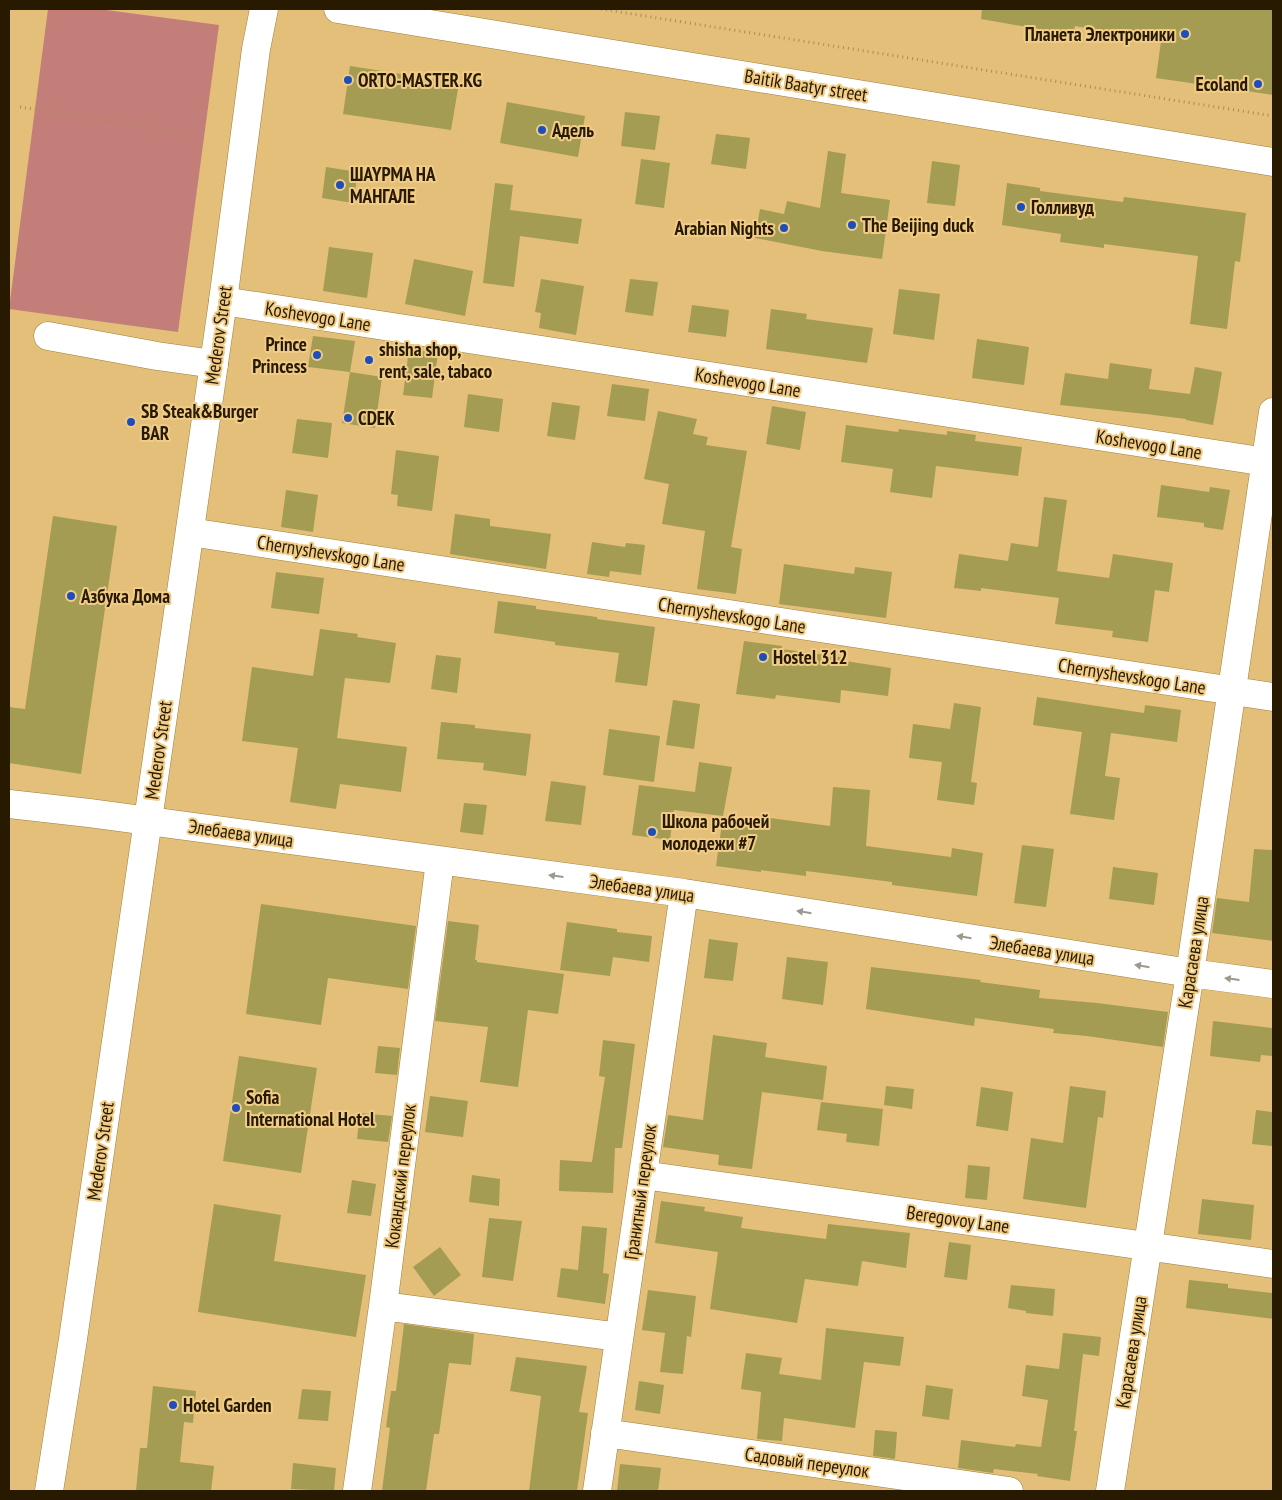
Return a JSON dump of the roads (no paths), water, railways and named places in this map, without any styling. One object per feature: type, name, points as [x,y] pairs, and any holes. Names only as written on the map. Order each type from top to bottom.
[{"type":"street","name":"Mederov Street","points":[[49,1491],[73,1339],[223,302],[255,58],[264,9]]},
{"type":"street","name":"Baitik Baatyr street","points":[[338,9],[1273,162]]},
{"type":"street","name":"Koshevogo Lane","points":[[223,302],[1269,462]]},
{"type":"street","points":[[48,336],[157,356],[214,364]]},
{"type":"street","name":"Карасаева улица","points":[[1110,1491],[1190,973],[1231,691],[1269,462],[1273,412]]},
{"type":"street","name":"Chernyshevskogo Lane","points":[[190,532],[1273,698]]},
{"type":"street","name":"Элебаева улица","points":[[9,804],[684,893],[1190,973],[1273,984]]},
{"type":"street","name":"Кокандский переулок","points":[[357,1491],[383,1306],[440,861]]},
{"type":"street","name":"Гранитный переулок","points":[[597,1491],[684,893]]},
{"type":"street","name":"Beregovoy Lane","points":[[642,1175],[1273,1264]]},
{"type":"street","points":[[383,1306],[619,1337]]},
{"type":"street","name":"Садовый переулок","points":[[605,1433],[1009,1491]]},
{"type":"place","name":"Планета Электроники","points":[[1185,34]]},
{"type":"place","name":"ORTO-MASTER.KG","points":[[348,80]]},
{"type":"place","name":"Ecoland","points":[[1258,84]]},
{"type":"place","name":"Адель","points":[[542,130]]},
{"type":"place","name":"ШАҮРМА НА МАНГАЛЕ","points":[[340,185]]},
{"type":"place","name":"Голливуд","points":[[1021,207]]},
{"type":"place","name":"The Beijing duck","points":[[852,225]]},
{"type":"place","name":"Arabian Nights","points":[[784,228]]},
{"type":"place","name":"Prince Princess","points":[[317,355]]},
{"type":"place","name":"shisha shop, rent, sale, tabaco","points":[[369,360]]},
{"type":"place","name":"CDEK","points":[[348,418]]},
{"type":"place","name":"SB Steak&Burger BAR","points":[[131,422]]},
{"type":"place","name":"Азбука Дома","points":[[71,596]]},
{"type":"place","name":"Hostel 312","points":[[763,657]]},
{"type":"place","name":"Школа рабочей молодежи #7","points":[[652,832]]},
{"type":"place","name":"Sofia International Hotel","points":[[236,1108]]},
{"type":"place","name":"Hotel Garden","points":[[173,1405]]}]
